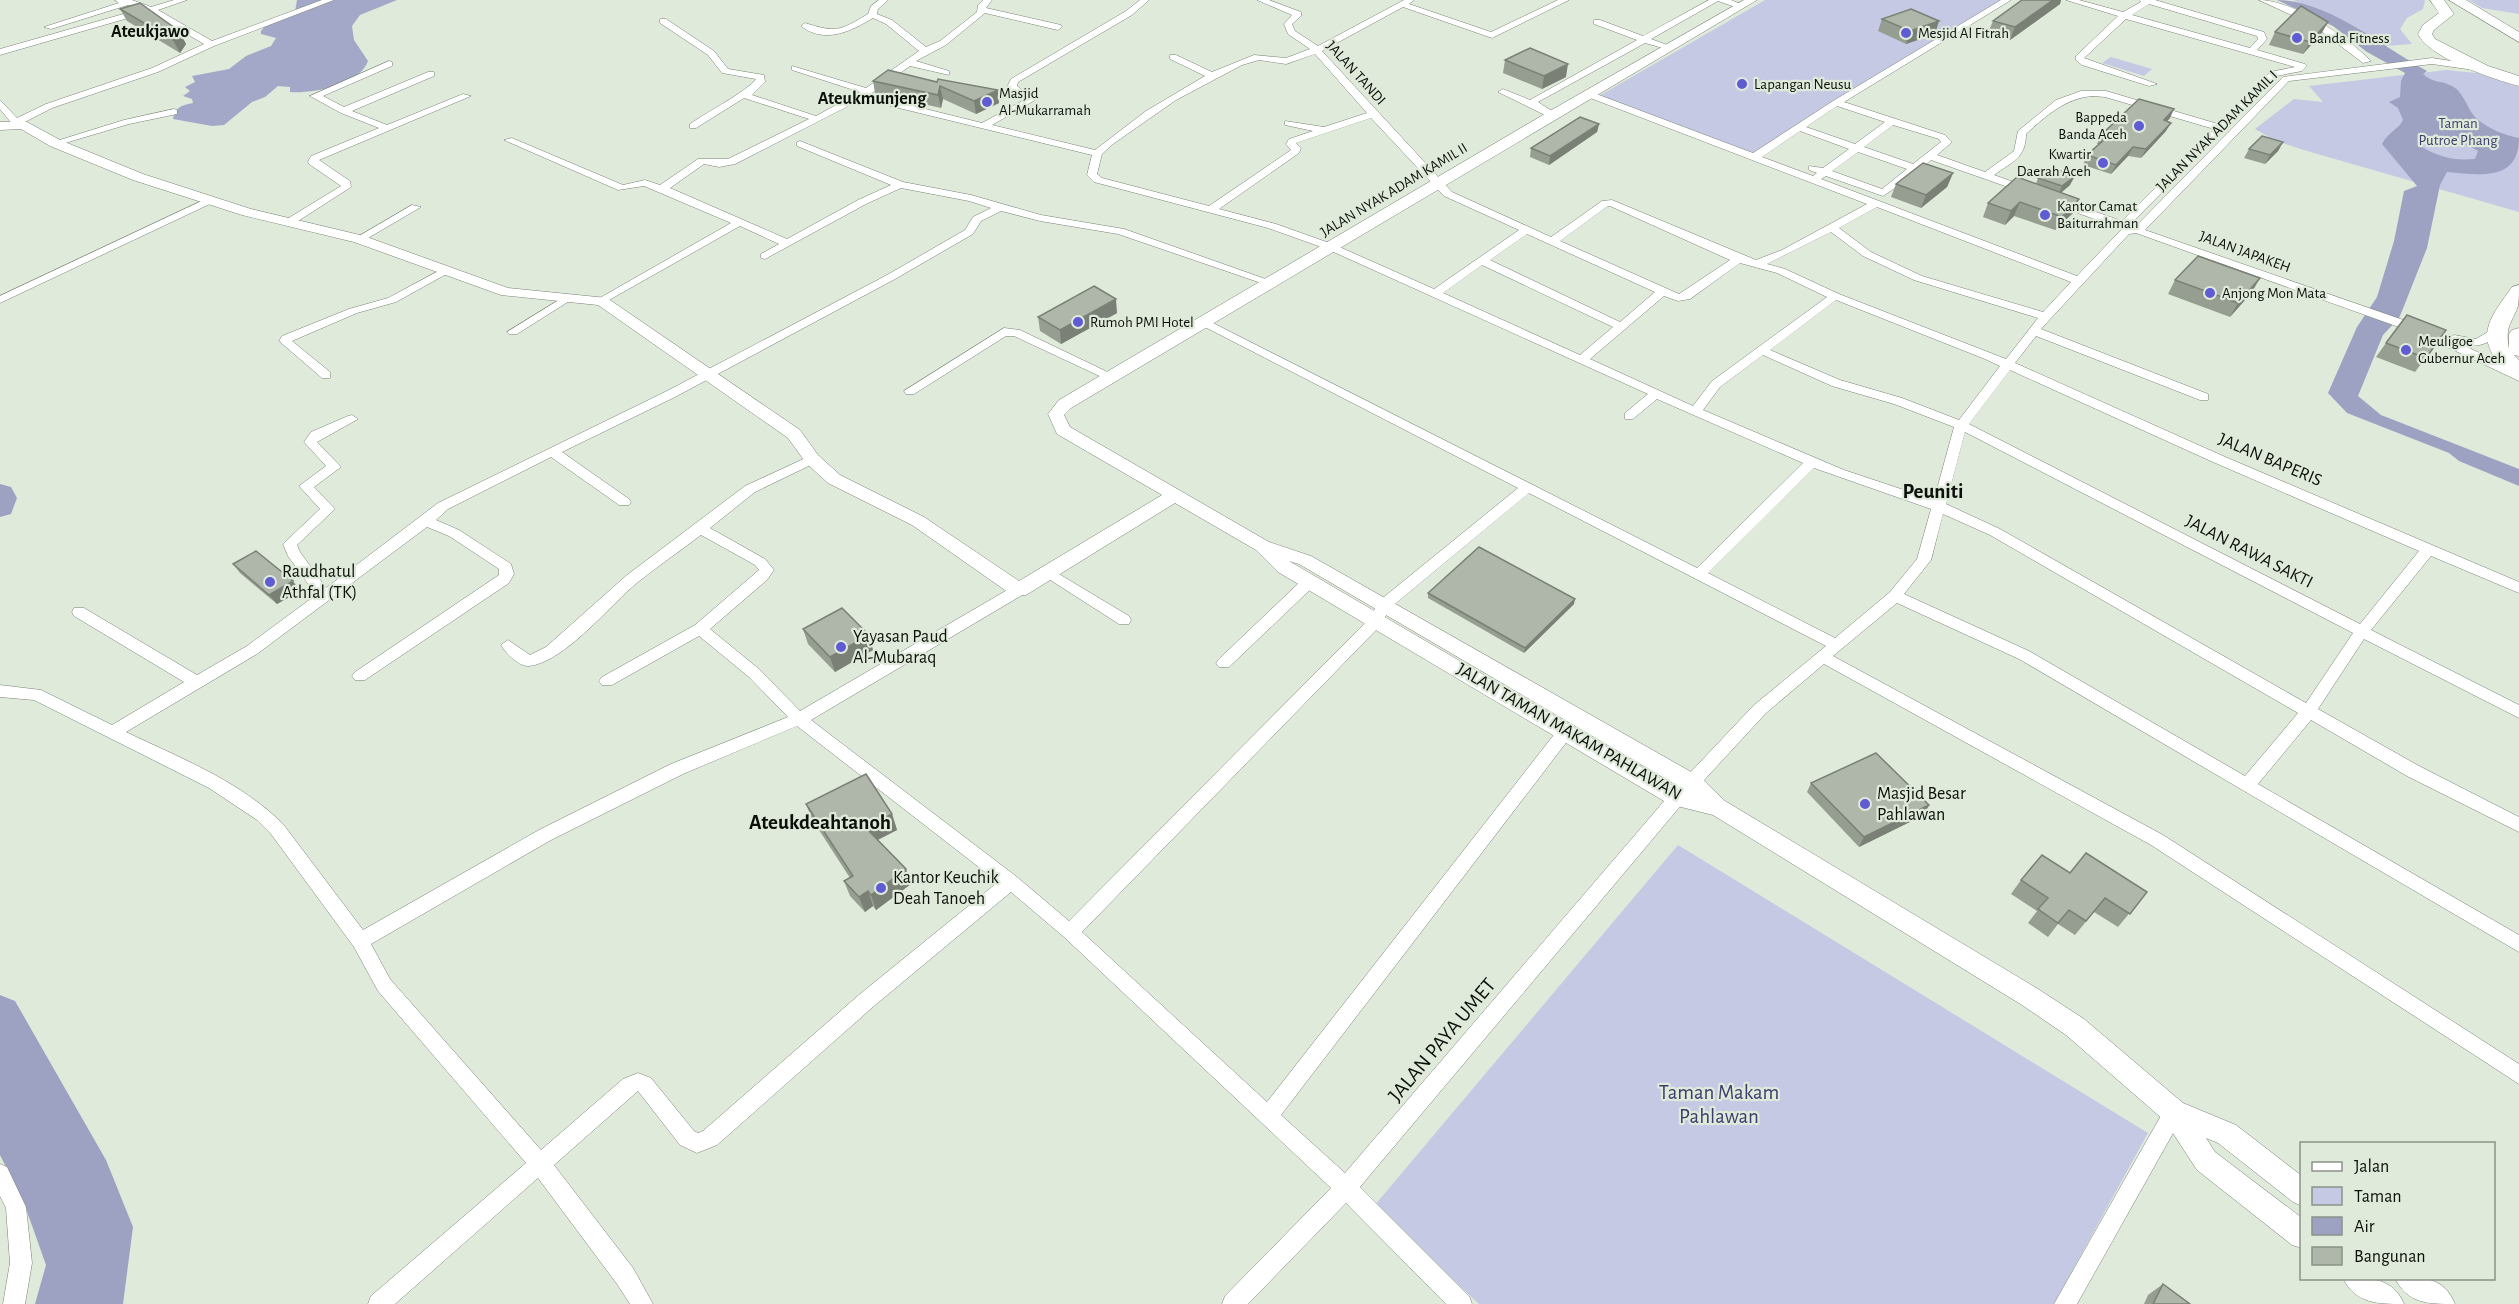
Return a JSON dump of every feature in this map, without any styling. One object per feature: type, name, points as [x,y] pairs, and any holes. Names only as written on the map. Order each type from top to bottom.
[{"type":"highway","points":[[2437,0],[2447,14],[2442,20],[2428,28],[2425,34],[2437,48],[2483,69],[2519,81]]},
{"type":"highway","points":[[2456,0],[2519,38]]},
{"type":"highway","points":[[2442,20],[2471,21],[2502,28]]},
{"type":"highway","points":[[2519,291],[2511,344],[2519,372]]},
{"type":"street","points":[[119,0],[150,9],[211,44]]},
{"type":"street","points":[[0,52],[183,0]]},
{"type":"street","points":[[0,126],[16,123],[49,106],[155,70],[211,44],[330,0]]},
{"type":"street","points":[[805,26],[819,33],[834,34],[872,15],[874,8],[884,0]]},
{"type":"street","points":[[662,189],[702,161],[719,164],[731,162],[863,94],[925,51],[943,43],[982,10],[982,5],[988,0]]},
{"type":"street","points":[[983,126],[1030,100],[1012,87],[1014,81],[1129,13],[1145,0]]},
{"type":"street","points":[[1565,0],[1492,34],[1406,2],[1316,49],[1284,61],[1262,56],[1252,58],[1212,76],[1120,135],[1098,153],[1092,168],[1092,175],[1098,180],[1212,209],[1330,247],[1812,462],[1940,507],[2036,554],[2413,771],[2519,825]]},
{"type":"street","points":[[1532,104],[1535,100],[1714,0]]},
{"type":"street","points":[[1722,0],[1747,3]]},
{"type":"street","points":[[1756,156],[1836,103],[2007,0]]},
{"type":"street","points":[[2070,0],[2308,68],[2318,74]]},
{"type":"street","points":[[2263,0],[2300,13],[2372,63]]},
{"type":"street","name":"JALAN TANDI","points":[[1267,1],[1298,14],[1288,28],[1316,49],[1438,184],[1456,198],[1662,292]]},
{"type":"street","points":[[2152,84],[2085,63],[2079,58],[2125,15],[2147,1],[2264,36],[2251,52]]},
{"type":"street","points":[[48,27],[130,2]]},
{"type":"street","name":"JALAN NYAK ADAM KAMIL II","points":[[1056,414],[1065,404],[1552,115],[1747,3]]},
{"type":"street","points":[[982,10],[1058,27]]},
{"type":"street","points":[[872,15],[890,22],[925,51]]},
{"type":"street","points":[[663,21],[711,53],[725,71],[761,77],[760,82],[746,95],[732,100],[716,113],[693,126]]},
{"type":"street","points":[[1597,22],[1667,48]]},
{"type":"street","name":"JALAN NYAK ADAM KAMIL I","points":[[2139,230],[2286,79],[2407,56],[2437,48]]},
{"type":"street","points":[[1173,57],[1212,76]]},
{"type":"street","points":[[908,62],[946,73]]},
{"type":"street","name":"JALAN NYAK ADAM KAMIL I","points":[[1961,424],[2045,316],[2077,280],[2219,128],[2273,74],[2308,68],[2372,63],[2445,62],[2483,69]]},
{"type":"street","points":[[387,128],[344,111],[315,96],[389,64]]},
{"type":"street","points":[[795,69],[863,94],[983,126],[1098,153]]},
{"type":"street","points":[[344,111],[431,74]]},
{"type":"street","points":[[1503,92],[1552,115]]},
{"type":"street","points":[[1986,176],[2018,153],[2021,146],[2021,133],[2072,94],[2082,92],[2106,94],[2219,128]]},
{"type":"street","points":[[1588,94],[2077,280]]},
{"type":"street","points":[[746,95],[817,119]]},
{"type":"street","points":[[291,221],[346,187],[346,183],[313,162],[315,158],[465,96]]},
{"type":"street","points":[[1766,150],[1883,193],[1916,169],[1947,140],[1836,103]]},
{"type":"street","points":[[0,104],[16,123],[33,129],[55,143],[138,177],[208,201],[359,239],[506,292],[602,301],[794,434],[812,459],[834,479],[918,521],[1019,590]]},
{"type":"street","points":[[55,143],[127,122],[174,112]]},
{"type":"street","points":[[1212,209],[1295,151],[1296,148],[1291,144],[1292,141],[1373,114]]},
{"type":"street","points":[[1815,180],[1892,121]]},
{"type":"street","points":[[1288,123],[1324,130]]},
{"type":"street","points":[[1800,128],[1916,169]]},
{"type":"street","points":[[509,140],[622,188],[645,183],[662,189],[788,244]]},
{"type":"street","points":[[800,144],[900,184],[971,198],[1040,218],[1120,231],[1270,283]]},
{"type":"street","points":[[1931,156],[2038,195]]},
{"type":"street","points":[[765,256],[862,202],[900,184]]},
{"type":"street","name":"JALAN JAPAKEH","points":[[2049,199],[2124,229],[2139,230],[2427,333]]},
{"type":"street","points":[[0,300],[208,201]]},
{"type":"street","name":"JALAN BAPERIS","points":[[1552,240],[1606,203],[1612,203],[1738,259],[1781,271],[1835,296],[1922,329],[2519,588]]},
{"type":"street","points":[[1759,263],[1786,252],[1875,204]]},
{"type":"street","points":[[359,239],[416,207]]},
{"type":"street","points":[[112,732],[252,650],[443,506],[708,373],[891,277],[969,232],[977,219],[1000,207]]},
{"type":"street","points":[[602,301],[738,223]]},
{"type":"street","points":[[1832,227],[1867,254],[1918,278],[2045,316]]},
{"type":"street","points":[[1437,293],[1527,229]]},
{"type":"street","points":[[1781,271],[1786,252]]},
{"type":"street","points":[[1583,359],[1662,292],[1674,297],[1686,297],[1738,259]]},
{"type":"street","points":[[1482,261],[1620,326]]},
{"type":"street","points":[[326,375],[285,341],[286,339],[353,311],[392,300],[446,270]]},
{"type":"street","points":[[1696,411],[1716,384],[1763,351],[1791,326],[1835,296]]},
{"type":"street","points":[[513,332],[567,298]]},
{"type":"street","points":[[1205,323],[1700,573],[1837,645]]},
{"type":"street","points":[[2034,331],[2204,398]]},
{"type":"street","points":[[910,391],[1004,332],[1016,333],[1112,377]]},
{"type":"street","points":[[2427,333],[2473,344],[2483,342],[2511,344]]},
{"type":"street","points":[[2427,333],[2519,377]]},
{"type":"street","name":"JALAN RAWA SAKTI","points":[[1763,351],[1836,383],[1898,401],[1961,424],[2519,712]]},
{"type":"street","points":[[1629,416],[1657,393]]},
{"type":"street","name":"JALAN TAMAN MAKAM PAHLAWAN","points":[[1056,414],[1063,430],[1262,546],[1285,568],[1309,582],[1380,613],[1517,692],[1566,731],[1719,808],[1940,940],[2075,1027],[2174,1113],[2206,1161],[2300,1234]]},
{"type":"street","points":[[324,595],[293,553],[290,544],[328,509],[306,486],[334,467],[310,442],[316,435],[352,419]]},
{"type":"street","name":"JALAN PAYA UMET","points":[[1233,1304],[1346,1188],[1685,790],[1760,709],[1895,596],[1924,560],[1961,424]]},
{"type":"street","points":[[553,452],[624,502]]},
{"type":"street","points":[[508,645],[526,661],[540,657],[580,627],[632,579],[750,489],[812,459]]},
{"type":"street","points":[[1700,573],[1812,462]]},
{"type":"street","points":[[1070,932],[1380,613],[1528,487]]},
{"type":"street","points":[[360,941],[545,835],[677,769],[800,719],[1049,573],[1173,496]]},
{"type":"street","points":[[360,676],[461,609],[507,574],[506,567],[469,542],[426,521]]},
{"type":"street","points":[[608,681],[700,629],[762,577],[767,570],[760,562],[700,529]]},
{"type":"street","points":[[1262,546],[1305,560],[1380,613]]},
{"type":"street","points":[[2247,786],[2308,712],[2361,632],[2430,548]]},
{"type":"street","points":[[1049,573],[1124,620]]},
{"type":"street","points":[[1224,663],[1309,582]]},
{"type":"street","points":[[1895,596],[2024,655],[2519,944]]},
{"type":"street","points":[[79,612],[196,682]]},
{"type":"street","points":[[700,629],[754,673],[800,719],[1011,882],[1070,932],[1346,1188],[1461,1304]]},
{"type":"street","points":[[1823,657],[2157,840],[2519,1074]]},
{"type":"street","points":[[0,691],[36,694],[215,783],[263,815],[277,830],[360,941],[384,985],[540,1163],[625,1276],[642,1304]]},
{"type":"street","points":[[1517,692],[1685,790]]},
{"type":"street","points":[[1268,1116],[1566,731]]},
{"type":"street","points":[[379,1304],[630,1084],[638,1082],[644,1084],[687,1138],[697,1143],[710,1138],[867,1000],[1011,882]]},
{"type":"street","points":[[2065,1304],[2174,1113]]},
{"type":"street","name":"JALAN TAMAN MAKAM PAHLAWAN","points":[[2174,1113],[2227,1134],[2300,1192]]},
{"type":"street","points":[[0,1174],[16,1207],[21,1263],[14,1304]]},
{"type":"street","points":[[2360,1280],[2390,1304]]},
{"type":"street","points":[[2411,1280],[2441,1304]]},
{"type":"green space","points":[[1765,0],[2002,0],[1754,157],[1597,97]]},
{"type":"green space","points":[[2293,0],[2425,1],[2423,9],[2407,18],[2400,29],[2412,44],[2384,46],[2338,18]]},
{"type":"green space","points":[[2469,0],[2519,0],[2519,14],[2482,8]]},
{"type":"green space","points":[[2111,57],[2152,69],[2144,76],[2102,63]]},
{"type":"green space","name":"Taman Putroe Phang","points":[[2446,70],[2477,73],[2519,87],[2519,212],[2307,151],[2276,141],[2255,129],[2294,99],[2323,102],[2309,86]]},
{"type":"green space","name":"Taman Makam Pahlawan","points":[[1678,845],[2148,1133],[2054,1304],[1479,1304],[1374,1206]]},
{"type":"shaded area","points":[[297,0],[397,0],[360,15],[352,26],[354,40],[368,61],[363,69],[345,82],[322,89],[299,92],[290,92],[290,87],[278,86],[265,97],[252,102],[224,125],[212,126],[173,119],[180,107],[193,103],[192,99],[183,96],[190,91],[185,87],[195,82],[192,76],[229,69],[246,56],[271,46],[276,38],[261,34],[261,31],[265,26],[295,12]]},
{"type":"water","points":[[2277,0],[2296,2],[2316,8],[2355,26],[2427,71],[2423,74],[2426,77],[2456,89],[2482,123],[2519,138],[2517,152],[2505,169],[2484,174],[2447,172],[2440,185],[2427,248],[2404,306],[2399,318],[2383,335],[2358,396],[2381,415],[2519,469],[2519,486],[2459,461],[2449,453],[2347,413],[2328,393],[2357,327],[2377,297],[2394,241],[2404,191],[2417,186],[2382,144],[2403,120],[2398,108],[2389,102],[2400,97],[2401,81],[2405,73],[2367,52],[2333,26]],"holes":[[[2438,136],[2462,142],[2478,151],[2475,159],[2447,158],[2422,147],[2424,139]]]},
{"type":"water","points":[[0,1020],[75,1165],[95,1238],[84,1304],[35,1304],[46,1265],[24,1203],[0,1155]]},
{"type":"building","points":[[2022,0],[2053,0],[2015,27],[1993,21]]},
{"type":"building","points":[[140,3],[179,31],[173,40],[120,9]]},
{"type":"building","points":[[2301,6],[2328,22],[2310,42],[2275,32]]},
{"type":"building","points":[[1911,9],[1939,21],[1910,31],[1882,19]]},
{"type":"building","points":[[1530,48],[1568,64],[1544,76],[1505,60]]},
{"type":"building","points":[[888,70],[937,82],[938,79],[998,90],[974,101],[940,86],[938,95],[873,81]]},
{"type":"building","points":[[2139,99],[2174,109],[2164,120],[2171,123],[2146,149],[2133,147],[2116,165],[2087,155],[2107,137],[2101,135]]},
{"type":"building","points":[[1580,117],[1599,124],[1550,156],[1531,148]]},
{"type":"building","points":[[2262,136],[2283,142],[2270,155],[2249,149]]},
{"type":"building","points":[[1923,163],[1953,173],[1926,195],[1896,184]]},
{"type":"building","points":[[2052,168],[2075,176],[2062,186],[2038,178]]},
{"type":"building","points":[[2017,177],[2079,199],[2062,217],[2020,202],[2011,211],[1988,203]]},
{"type":"building","points":[[2198,256],[2260,278],[2238,303],[2175,280]]},
{"type":"building","points":[[1094,286],[1116,299],[1060,330],[1038,317]]},
{"type":"building","points":[[2407,315],[2446,330],[2426,358],[2386,343]]},
{"type":"building","points":[[1479,547],[1575,599],[1525,648],[1428,593]]},
{"type":"building","name":"Raudhatul Athfal (TK)","points":[[256,551],[293,581],[269,595],[233,564]]},
{"type":"building","points":[[842,608],[869,635],[830,657],[803,629]]},
{"type":"building","name":"Masjid Besar Pahlawan","points":[[1876,753],[1929,805],[1864,837],[1811,783]]},
{"type":"building","points":[[866,774],[892,814],[866,828],[906,869],[871,895],[868,891],[859,897],[844,881],[853,876],[806,804]]},
{"type":"building","points":[[2086,853],[2147,892],[2130,914],[2105,898],[2086,921],[2069,910],[2058,923],[2038,909],[2048,898],[2021,880],[2042,855],[2070,873]]},
{"type":"building","points":[[2163,1284],[2190,1304],[2153,1304]]},
{"type":"waterway","points":[[0,494],[2,498],[0,507]]},
{"type":"waterway","points":[[0,1015],[90,1176],[109,1227],[98,1304]]},
{"type":"place","name":"Mesjid Al Fitrah","points":[[1906,33]]},
{"type":"place","name":"Banda Fitness","points":[[2297,38]]},
{"type":"place","name":"Lapangan Neusu","points":[[1742,84]]},
{"type":"place","name":"Masjid Al-Mukarramah","points":[[987,102]]},
{"type":"place","name":"Bappeda Banda Aceh","points":[[2139,126]]},
{"type":"place","name":"Kwartir Daerah Aceh","points":[[2103,163]]},
{"type":"place","name":"Kantor Camat Baiturrahman","points":[[2045,215]]},
{"type":"place","name":"Anjong Mon Mata","points":[[2210,293]]},
{"type":"place","name":"Rumoh PMI Hotel","points":[[1078,322]]},
{"type":"place","name":"Meuligoe Gubernur Aceh","points":[[2406,350]]},
{"type":"place","name":"Raudhatul Athfal (TK)","points":[[270,582]]},
{"type":"place","name":"Yayasan Paud Al-Mubaraq","points":[[841,647]]},
{"type":"place","name":"Masjid Besar Pahlawan","points":[[1865,804]]},
{"type":"place","name":"Kantor Keuchik Deah Tanoeh","points":[[881,888]]},
{"type":"district","name":"Ateukjawo","points":[[150,32]]},
{"type":"district","name":"Ateukmunjeng","points":[[872,99]]},
{"type":"district","name":"Peuniti","points":[[1933,491]]},
{"type":"district","name":"Ateukdeahtanoh","points":[[820,822]]}]
